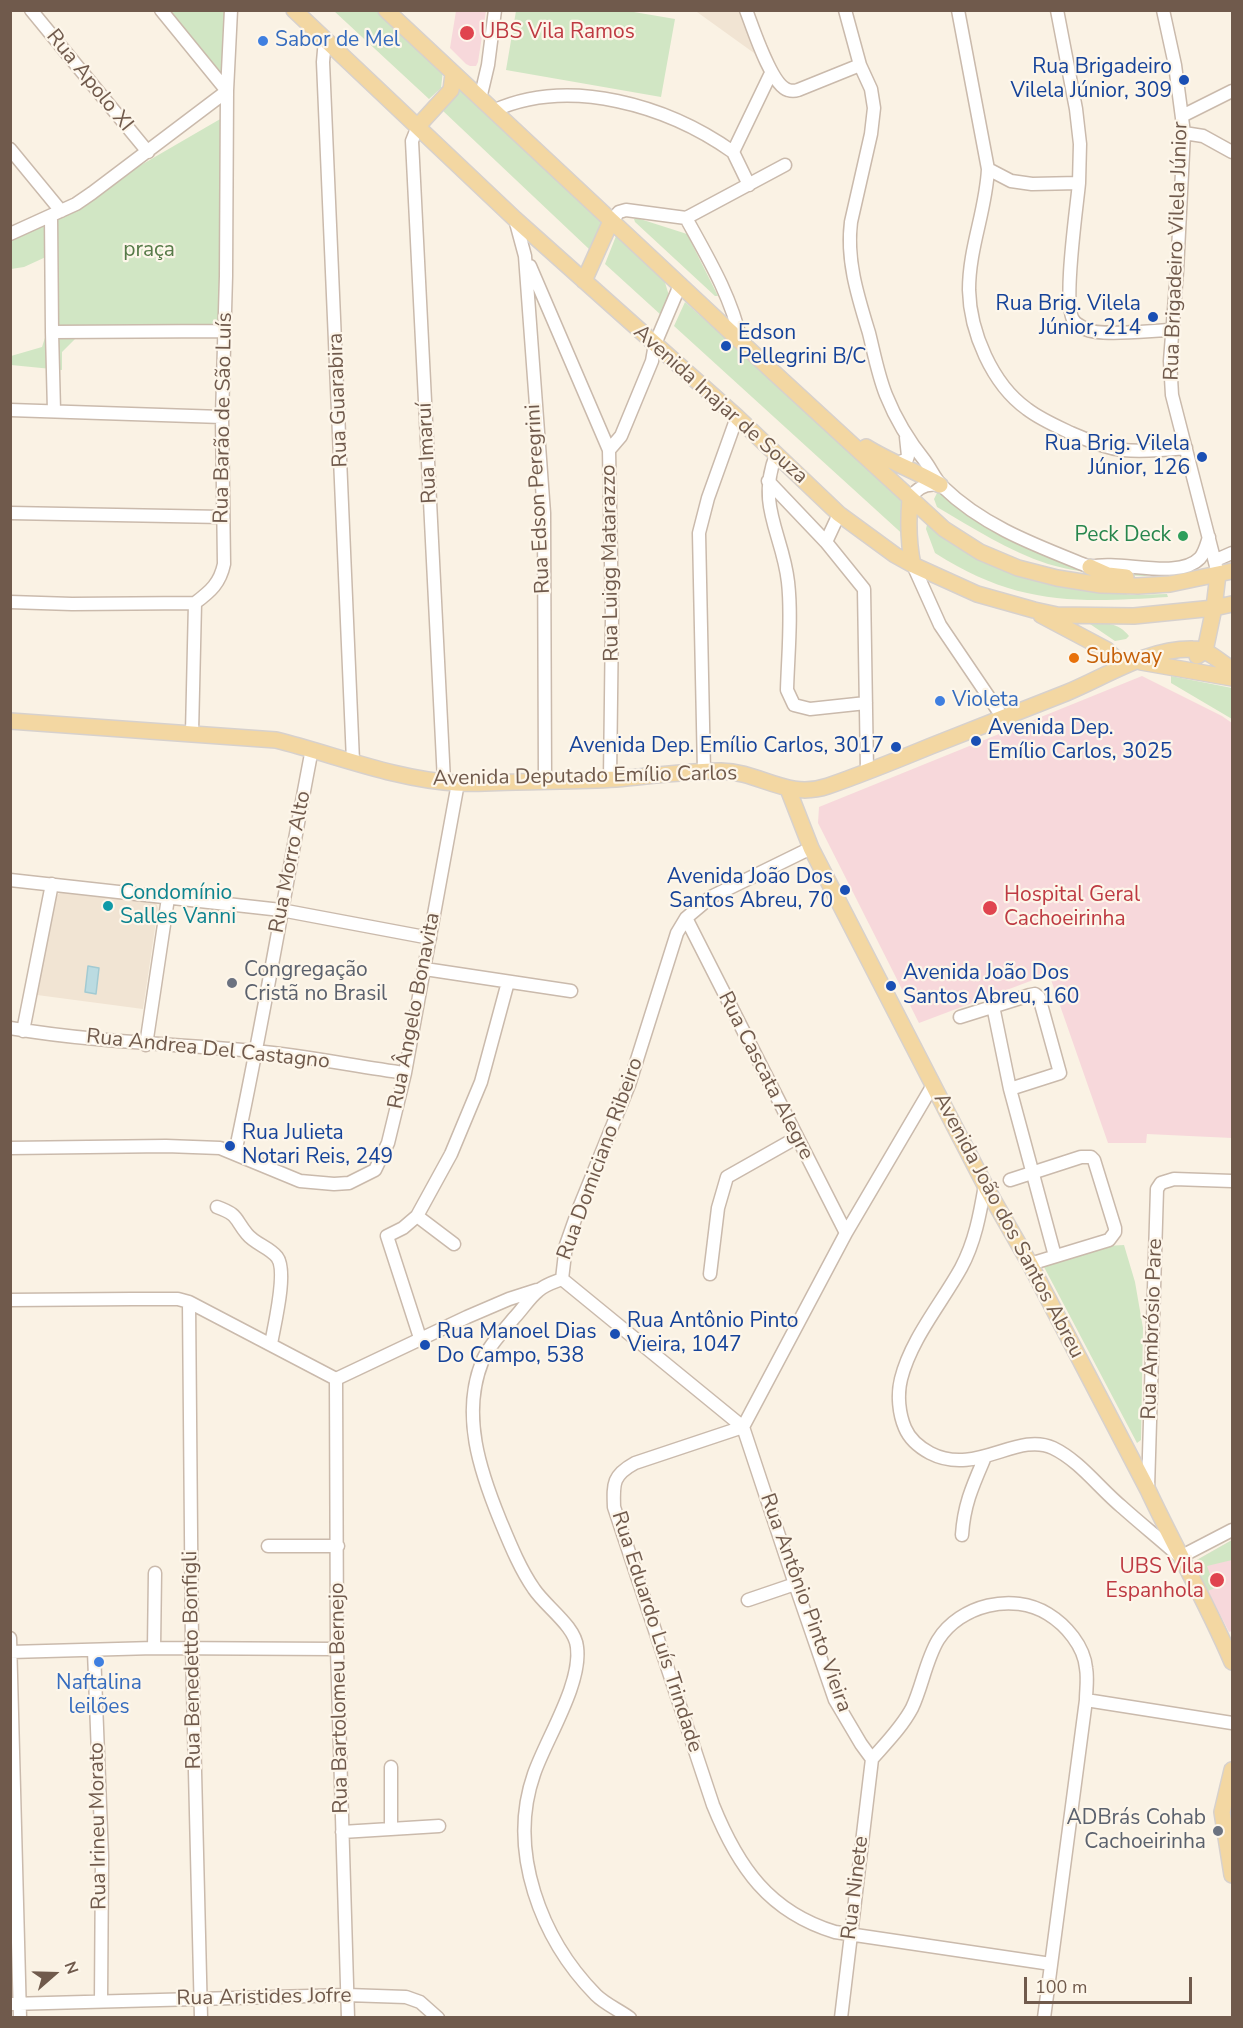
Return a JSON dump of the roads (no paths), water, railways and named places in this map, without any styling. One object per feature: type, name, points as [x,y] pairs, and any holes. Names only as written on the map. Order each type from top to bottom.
[{"type":"main road","name":"Avenida Inajar de Souza","points":[[294,10],[515,219],[737,417],[839,514],[913,565],[977,594],[1057,615],[1134,616],[1233,604]]},
{"type":"main road","points":[[386,10],[944,529],[980,552],[1018,568],[1057,578],[1101,585],[1138,586],[1192,580],[1222,568]]},
{"type":"main road","points":[[418,126],[451,90],[453,74]]},
{"type":"main road","points":[[584,282],[611,221]]},
{"type":"main road","points":[[854,444],[918,472],[940,485]]},
{"type":"main road","points":[[910,499],[908,542],[913,565]]},
{"type":"main road","points":[[1090,567],[1108,575],[1192,580]]},
{"type":"main road","points":[[1222,568],[1204,651],[1233,669]]},
{"type":"main road","points":[[1034,610],[1107,650],[1123,666]]},
{"type":"main road","name":"Avenida Deputado Emílio Carlos","points":[[10,721],[276,740],[409,777],[451,782],[610,779],[725,771],[751,776],[788,789],[804,791],[818,789],[1003,718],[1076,689],[1123,666],[1173,651],[1194,649],[1204,651]]},
{"type":"main road","name":"Avenida Deputado Emílio Carlos","points":[[1138,661],[1233,678]]},
{"type":"main road","name":"Avenida João dos Santos Abreu","points":[[788,789],[811,848],[985,1185],[1030,1264],[1148,1490],[1180,1557],[1211,1613],[1233,1662]]},
{"type":"main road","points":[[1233,1770],[1222,1812],[1233,1875]]},
{"type":"main road","points":[[1232,1844],[1228,1815],[1233,1801]]},
{"type":"street","name":"Rua Apolo XI","points":[[31,10],[148,152]]},
{"type":"street","points":[[10,234],[56,213],[99,189],[227,91],[161,10]]},
{"type":"street","name":"Rua Barão de São Luís","points":[[195,603],[212,590],[221,577],[224,564],[222,417],[227,91],[231,10]]},
{"type":"street","points":[[480,99],[488,65],[495,10]]},
{"type":"street","points":[[746,10],[771,73],[789,91],[798,90],[860,65]]},
{"type":"street","points":[[845,10],[860,65],[871,89],[874,108],[871,134],[851,222],[850,256],[855,286],[885,393],[906,436],[940,485],[987,522],[1090,567],[1102,564],[1174,569],[1194,562],[1201,556],[1209,537]]},
{"type":"street","points":[[958,10],[988,169],[987,188],[970,261],[969,292],[972,318],[981,346],[1007,390],[1026,409],[1054,425],[1095,444],[1122,450],[1186,448]]},
{"type":"street","points":[[1057,10],[1076,109],[1080,144],[1069,279],[1069,309],[1074,321],[1087,330],[1106,332],[1173,330]]},
{"type":"street","name":"Rua Brigadeiro Vilela Júnior","points":[[1163,10],[1184,133],[1170,361],[1172,395],[1209,537],[1222,568]]},
{"type":"street","name":"Rua Guarabira","points":[[325,39],[323,62],[353,761]]},
{"type":"street","points":[[465,85],[475,79],[488,65]]},
{"type":"street","points":[[733,152],[771,73]]},
{"type":"street","points":[[1182,116],[1233,91]]},
{"type":"street","points":[[493,111],[516,102],[552,97],[576,97],[642,106],[684,122],[733,152],[749,185]]},
{"type":"street","name":"Rua Imaruí","points":[[418,126],[412,141],[451,782]]},
{"type":"street","points":[[1184,133],[1203,136],[1233,152]]},
{"type":"street","points":[[10,149],[56,213],[52,332],[54,411]]},
{"type":"street","points":[[611,221],[620,212],[626,210],[686,218],[785,165]]},
{"type":"street","points":[[988,169],[1011,181],[1032,184],[1078,183]]},
{"type":"street","points":[[686,218],[727,296],[741,340]]},
{"type":"street","name":"Rua Edson Peregrini","points":[[515,219],[525,256],[544,513],[545,781]]},
{"type":"street","name":"Rua Luigg Matarazzo","points":[[525,256],[609,450],[612,618],[610,779]]},
{"type":"street","points":[[609,450],[621,436],[652,362],[655,344],[680,285]]},
{"type":"street","points":[[52,332],[225,331]]},
{"type":"street","points":[[10,410],[222,417]]},
{"type":"street","points":[[704,772],[699,533],[708,498],[737,417]]},
{"type":"street","points":[[898,463],[907,459],[908,456],[906,436]]},
{"type":"street","points":[[776,455],[768,481],[768,500],[788,584],[787,690],[790,699],[794,705],[810,708],[866,703]]},
{"type":"street","points":[[768,481],[826,542],[864,589],[867,771]]},
{"type":"street","points":[[910,499],[918,489],[932,484],[940,485]]},
{"type":"street","points":[[10,513],[223,517]]},
{"type":"street","points":[[826,542],[839,514]]},
{"type":"street","points":[[1222,568],[1233,553]]},
{"type":"street","points":[[913,565],[940,625],[1003,718]]},
{"type":"street","points":[[10,602],[195,603],[192,733]]},
{"type":"street","name":"Rua Morro Alto","points":[[235,1153],[257,1051],[312,749]]},
{"type":"street","name":"Rua Ângelo Bonavita","points":[[10,1148],[166,1146],[213,1148],[235,1153],[285,1176],[312,1183],[334,1185],[349,1183],[375,1170],[388,1143],[405,1073],[430,938],[451,782]]},
{"type":"street","name":"Rua Domiciano Ribeiro","points":[[630,2018],[598,1996],[572,1966],[550,1931],[533,1890],[524,1831],[526,1804],[534,1774],[570,1689],[578,1662],[577,1646],[575,1636],[534,1589],[509,1542],[483,1479],[473,1413],[475,1388],[482,1361],[496,1340],[538,1290],[562,1279],[563,1256],[569,1236],[629,1084],[670,951],[686,918],[711,897],[811,848]]},
{"type":"street","points":[[10,880],[281,910],[430,938]]},
{"type":"street","points":[[17,1030],[52,884]]},
{"type":"street","points":[[146,1045],[168,898]]},
{"type":"street","name":"Rua Cascata Alegre","points":[[686,918],[846,1233]]},
{"type":"street","points":[[425,969],[571,992]]},
{"type":"street","points":[[420,1341],[387,1236],[403,1228],[417,1216],[451,1154],[469,1114],[488,1060],[508,982]]},
{"type":"street","points":[[960,1017],[1030,995],[1038,995],[1060,1073],[1010,1089]]},
{"type":"street","points":[[993,1006],[1010,1089],[1055,1256]]},
{"type":"street","name":"Rua Andrea Del Castagno","points":[[17,1030],[146,1045],[257,1051],[405,1073]]},
{"type":"street","points":[[562,1279],[743,1427],[846,1233],[933,1085]]},
{"type":"street","points":[[710,1274],[718,1208],[726,1178],[796,1138]]},
{"type":"street","points":[[1010,1180],[1081,1156],[1091,1157],[1115,1228],[1109,1240],[1030,1264]]},
{"type":"street","name":"Rua Ambrósio Pare","points":[[1148,1490],[1157,1189],[1161,1183],[1174,1179],[1233,1180]]},
{"type":"street","points":[[985,1185],[979,1223],[965,1258],[906,1362],[899,1390],[902,1421],[908,1436],[934,1455],[945,1458],[971,1460],[1026,1445],[1044,1444],[1054,1448],[1066,1455],[1121,1507],[1180,1557],[1233,1530]]},
{"type":"street","points":[[218,1207],[234,1214],[247,1233],[275,1254],[280,1262],[279,1292],[271,1344]]},
{"type":"street","points":[[417,1216],[454,1244]]},
{"type":"street","points":[[10,1300],[178,1299],[189,1302],[336,1379],[467,1317],[509,1299],[538,1290]]},
{"type":"street","name":"Rua Benedetto Bonfigli","points":[[189,1302],[192,1648],[201,2018]]},
{"type":"street","name":"Rua Bartolomeu Bernejo","points":[[336,1379],[337,1649],[348,2018]]},
{"type":"street","name":"Rua Antônio Pinto Vieira","points":[[743,1427],[835,1700],[872,1759]]},
{"type":"street","name":"Rua Eduardo Luís Trindade","points":[[743,1427],[635,1463],[623,1469],[615,1479],[613,1489],[614,1507],[726,1836],[759,1886],[782,1906],[811,1924],[835,1932],[1051,1964]]},
{"type":"street","points":[[962,1535],[963,1517],[969,1493],[985,1457]]},
{"type":"street","points":[[268,1546],[338,1546]]},
{"type":"street","points":[[154,1648],[155,1573]]},
{"type":"street","points":[[748,1600],[795,1584]]},
{"type":"street","points":[[872,1759],[905,1721],[937,1642],[963,1616],[980,1608],[1017,1603],[1039,1608],[1058,1620],[1070,1633],[1081,1650],[1086,1668],[1086,1700],[1044,2018]]},
{"type":"street","points":[[10,1638],[15,2004],[20,2018]]},
{"type":"street","points":[[11,1652],[154,1648],[337,1649]]},
{"type":"street","name":"Rua Irineu Morato","points":[[94,1651],[102,1857],[101,2001]]},
{"type":"street","points":[[1086,1700],[1233,1723]]},
{"type":"street","name":"Rua Ninete","points":[[841,2018],[872,1759]]},
{"type":"street","points":[[391,1767],[391,1829]]},
{"type":"street","points":[[342,1832],[439,1826]]},
{"type":"street","name":"Rua Aristides Jofre","points":[[15,2004],[346,1995],[406,1997],[420,2002],[438,2018]]},
{"type":"water","points":[[88,966],[99,968],[96,994],[85,992]]},
{"type":"place","name":"UBS Vila Ramos","points":[[467,33]]},
{"type":"place","name":"Sabor de Mel","points":[[263,41]]},
{"type":"place","name":"Rua Brigadeiro Vilela Júnior, 309","points":[[1184,80]]},
{"type":"place","name":"Rua Brig. Vilela Júnior, 214","points":[[1153,317]]},
{"type":"place","name":"Edson Pellegrini B/C","points":[[726,346]]},
{"type":"place","name":"Rua Brig. Vilela Júnior, 126","points":[[1202,457]]},
{"type":"place","name":"Peck Deck","points":[[1183,536]]},
{"type":"place","name":"Subway","points":[[1074,658]]},
{"type":"place","name":"Violeta","points":[[940,701]]},
{"type":"place","name":"Avenida Dep. Emílio Carlos, 3025","points":[[976,741]]},
{"type":"place","name":"Avenida Dep. Emílio Carlos, 3017","points":[[896,747]]},
{"type":"place","name":"Avenida João Dos Santos Abreu, 70","points":[[845,890]]},
{"type":"place","name":"Condomínio Salles Vanni","points":[[108,906]]},
{"type":"place","name":"Hospital Geral Cachoeirinha","points":[[990,908]]},
{"type":"place","name":"Congregação Cristã no Brasil","points":[[232,983]]},
{"type":"place","name":"Avenida João Dos Santos Abreu, 160","points":[[891,986]]},
{"type":"place","name":"Rua Julieta Notari Reis, 249","points":[[230,1146]]},
{"type":"place","name":"Rua Antônio Pinto Vieira, 1047","points":[[615,1334]]},
{"type":"place","name":"Rua Manoel Dias Do Campo, 538","points":[[425,1345]]},
{"type":"place","name":"UBS Vila Espanhola","points":[[1217,1580]]},
{"type":"place","name":"Naftalina leilões","points":[[99,1662]]},
{"type":"place","name":"ADBrás Cohab Cachoeirinha","points":[[1218,1831]]},
{"type":"park label","name":"praça","points":[[149,251]]}]
